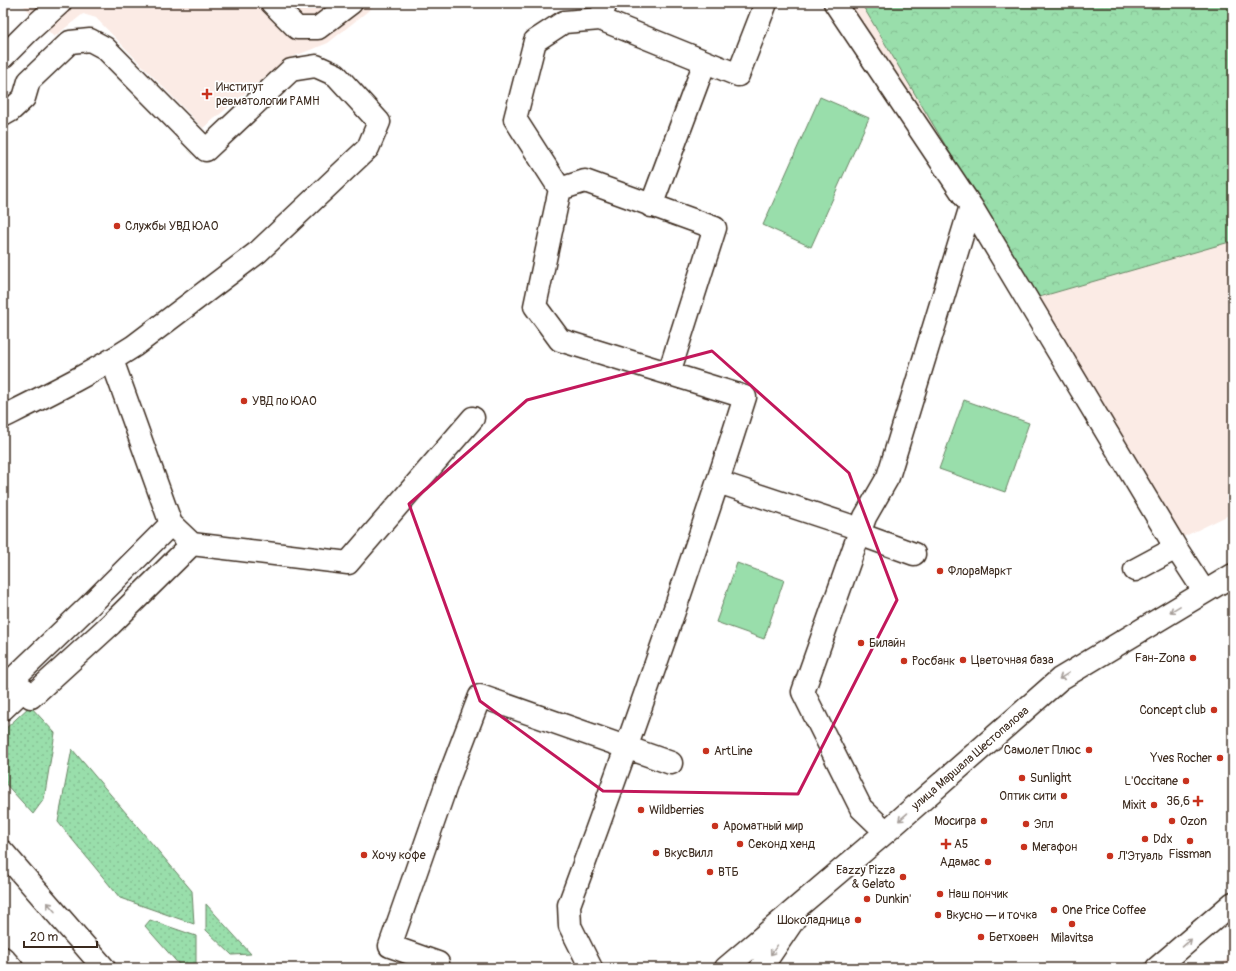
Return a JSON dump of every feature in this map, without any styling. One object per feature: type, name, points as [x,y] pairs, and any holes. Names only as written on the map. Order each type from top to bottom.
[{"type":"street","points":[[3,57],[60,3]]},
{"type":"street","points":[[272,3],[297,28],[318,28],[351,3]]},
{"type":"street","points":[[591,968],[570,926],[569,905],[626,748],[718,482],[745,397],[560,340],[535,306],[560,189],[515,119],[535,41],[564,22],[603,11],[705,62],[738,76],[766,3]]},
{"type":"street","points":[[835,3],[971,206],[1176,548],[1204,591]]},
{"type":"street","points":[[3,115],[10,112],[24,98],[29,81],[70,42],[90,40],[105,48],[206,150],[291,70],[316,66],[336,75],[378,122],[368,148],[258,252],[134,346],[58,390],[3,417]]},
{"type":"street","points":[[651,206],[705,62]]},
{"type":"street","points":[[560,189],[585,181],[715,228],[669,374]]},
{"type":"street","points":[[886,832],[861,808],[803,692],[864,517],[888,477],[971,206]]},
{"type":"street","points":[[112,360],[171,524],[192,544],[348,563],[473,418]]},
{"type":"street","points":[[718,482],[860,531],[914,554]]},
{"type":"street","points":[[3,709],[171,524]]},
{"type":"street","points":[[23,688],[111,624],[192,544]]},
{"type":"street","points":[[1136,570],[1176,548]]},
{"type":"street","name":"улица Маршала Шестопалова","points":[[726,968],[886,832],[1060,679],[1204,591],[1233,575]]},
{"type":"street","points":[[438,962],[390,946],[448,777],[480,696],[671,763]]},
{"type":"street","points":[[3,852],[104,968]]},
{"type":"street","points":[[761,968],[812,894]]},
{"type":"street","points":[[1157,968],[1233,903]]},
{"type":"street","points":[[3,958],[12,968]]},
{"type":"highlighted area","points":[[712,351],[849,473],[897,600],[798,794],[603,791],[480,701],[409,504],[527,400]]},
{"type":"shaded area","name":"Институт ревматологии РАМН","points":[[21,3],[378,3],[328,43],[287,59],[203,128],[96,18],[83,14],[54,37]]},
{"type":"shaded area","points":[[846,3],[1233,3],[1233,513],[1179,539]]},
{"type":"shaded area","points":[[1233,954],[1233,968],[1217,968]]},
{"type":"green space","points":[[861,3],[1233,3],[1233,241],[1036,298]]},
{"type":"green space","points":[[820,97],[869,118],[811,247],[763,225]]},
{"type":"green space","points":[[964,400],[1029,423],[1005,492],[939,469]]},
{"type":"green space","points":[[737,563],[784,580],[764,639],[716,622]]},
{"type":"green space","points":[[30,706],[55,733],[44,799],[33,814],[3,781],[3,731]]},
{"type":"green space","points":[[72,749],[192,891],[194,924],[120,898],[58,822]]},
{"type":"green space","points":[[206,904],[251,954],[232,955],[206,930]]},
{"type":"green space","points":[[150,920],[196,936],[196,968],[182,968],[145,926]]},
{"type":"place","name":"Институт ревматологии РАМН","points":[[207,94]]},
{"type":"place","name":"Службы УВД ЮАО","points":[[117,226]]},
{"type":"place","name":"УВД по ЮАО","points":[[244,401]]},
{"type":"place","name":"ФлораМаркт","points":[[940,571]]},
{"type":"place","name":"Билайн","points":[[861,643]]},
{"type":"place","name":"Fан-Zonа","points":[[1193,658]]},
{"type":"place","name":"Цветочная база","points":[[963,660]]},
{"type":"place","name":"Росбанк","points":[[904,661]]},
{"type":"place","name":"Concept club","points":[[1214,710]]},
{"type":"place","name":"Самолет Плюс","points":[[1089,750]]},
{"type":"place","name":"ArtLine","points":[[706,751]]},
{"type":"place","name":"Yves Rocher","points":[[1220,758]]},
{"type":"place","name":"Sunlight","points":[[1022,778]]},
{"type":"place","name":"L'Occitane","points":[[1186,781]]},
{"type":"place","name":"Оптик сити","points":[[1064,796]]},
{"type":"place","name":"36,6","points":[[1198,801]]},
{"type":"place","name":"Mixit","points":[[1154,805]]},
{"type":"place","name":"Wildberries","points":[[641,810]]},
{"type":"place","name":"Мосигра","points":[[984,821]]},
{"type":"place","name":"Ozon","points":[[1172,821]]},
{"type":"place","name":"Эпл","points":[[1026,824]]},
{"type":"place","name":"Ароматный мир","points":[[715,826]]},
{"type":"place","name":"Ddx","points":[[1145,839]]},
{"type":"place","name":"Fissman","points":[[1190,841]]},
{"type":"place","name":"Секонд хенд","points":[[740,844]]},
{"type":"place","name":"А5","points":[[946,844]]},
{"type":"place","name":"Мегафон","points":[[1024,847]]},
{"type":"place","name":"ВкусВилл","points":[[656,853]]},
{"type":"place","name":"Хочу кофе","points":[[364,855]]},
{"type":"place","name":"Л'Этуаль","points":[[1110,856]]},
{"type":"place","name":"Адамас","points":[[988,862]]},
{"type":"place","name":"ВТБ","points":[[710,872]]},
{"type":"place","name":"Eazzy Pizza & Gelato","points":[[903,877]]},
{"type":"place","name":"Наш пончик","points":[[940,894]]},
{"type":"place","name":"Dunkin'","points":[[867,899]]},
{"type":"place","name":"One Price Coffee","points":[[1054,910]]},
{"type":"place","name":"Вкусно — и точка","points":[[938,915]]},
{"type":"place","name":"Шоколадница","points":[[858,920]]},
{"type":"place","name":"Milavitsa","points":[[1072,924]]},
{"type":"place","name":"Бетховен","points":[[981,937]]}]
